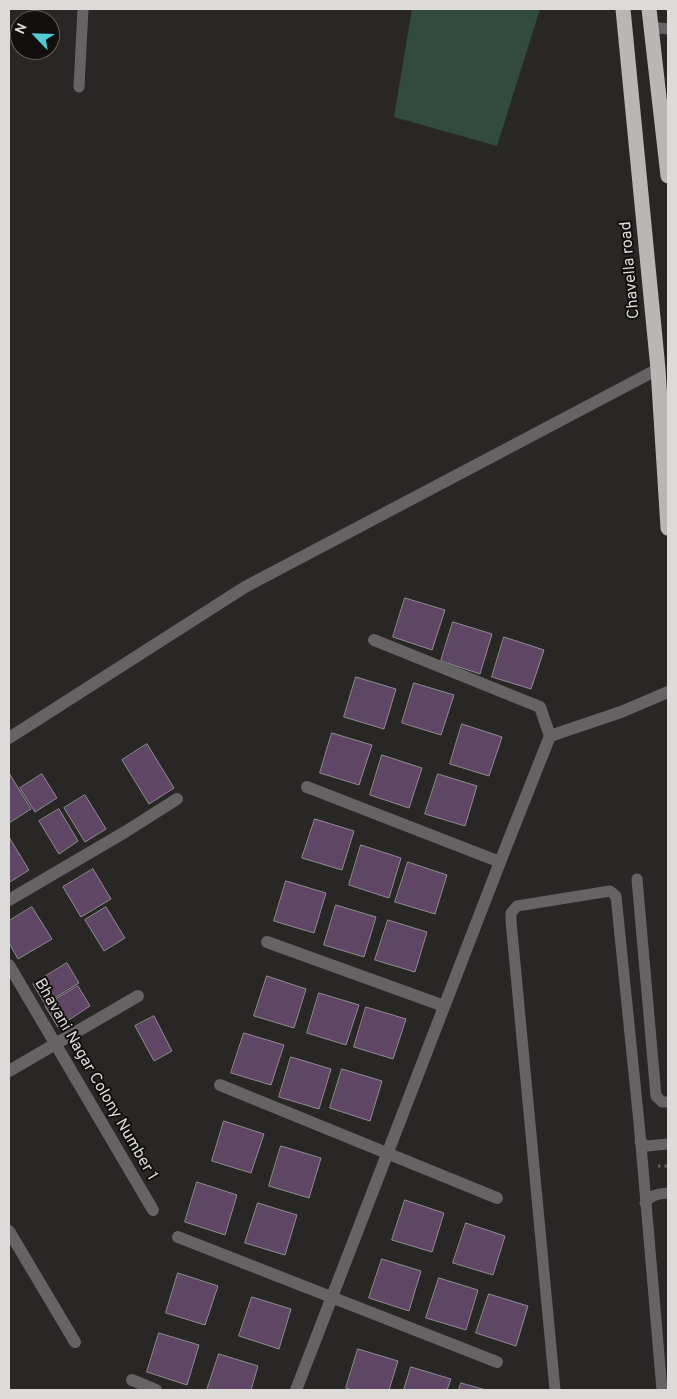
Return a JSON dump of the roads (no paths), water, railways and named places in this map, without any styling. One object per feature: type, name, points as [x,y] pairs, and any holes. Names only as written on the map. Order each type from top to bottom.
[{"type":"highway","name":"Chavella road","points":[[623,9],[658,369],[668,528]]},
{"type":"highway","points":[[650,9],[666,129],[668,176]]},
{"type":"street","points":[[9,738],[245,587],[658,369]]},
{"type":"street","points":[[296,1390],[550,736],[540,707],[374,640]]},
{"type":"street","points":[[550,736],[621,712],[668,692]]},
{"type":"street","points":[[307,787],[500,862]]},
{"type":"street","points":[[9,900],[177,799]]},
{"type":"street","points":[[267,942],[444,1006]]},
{"type":"street","name":"Bhavani Nagar Colony Number 1","points":[[9,965],[152,1210]]},
{"type":"street","points":[[9,1071],[138,996]]},
{"type":"street","points":[[220,1085],[497,1198]]},
{"type":"street","points":[[9,1231],[75,1342]]},
{"type":"street","points":[[178,1237],[497,1362]]},
{"type":"street","points":[[132,1380],[156,1390]]},
{"type":"lane","points":[[79,87],[84,9]]},
{"type":"lane","points":[[651,27],[668,29]]},
{"type":"lane","points":[[637,879],[656,1096],[662,1102],[668,1102]]},
{"type":"lane","points":[[555,1390],[510,921],[512,913],[517,906],[610,891],[616,896],[662,1390]]},
{"type":"lane","points":[[640,1142],[647,1146],[668,1144]]},
{"type":"lane","points":[[645,1203],[650,1196],[668,1193]]}]
